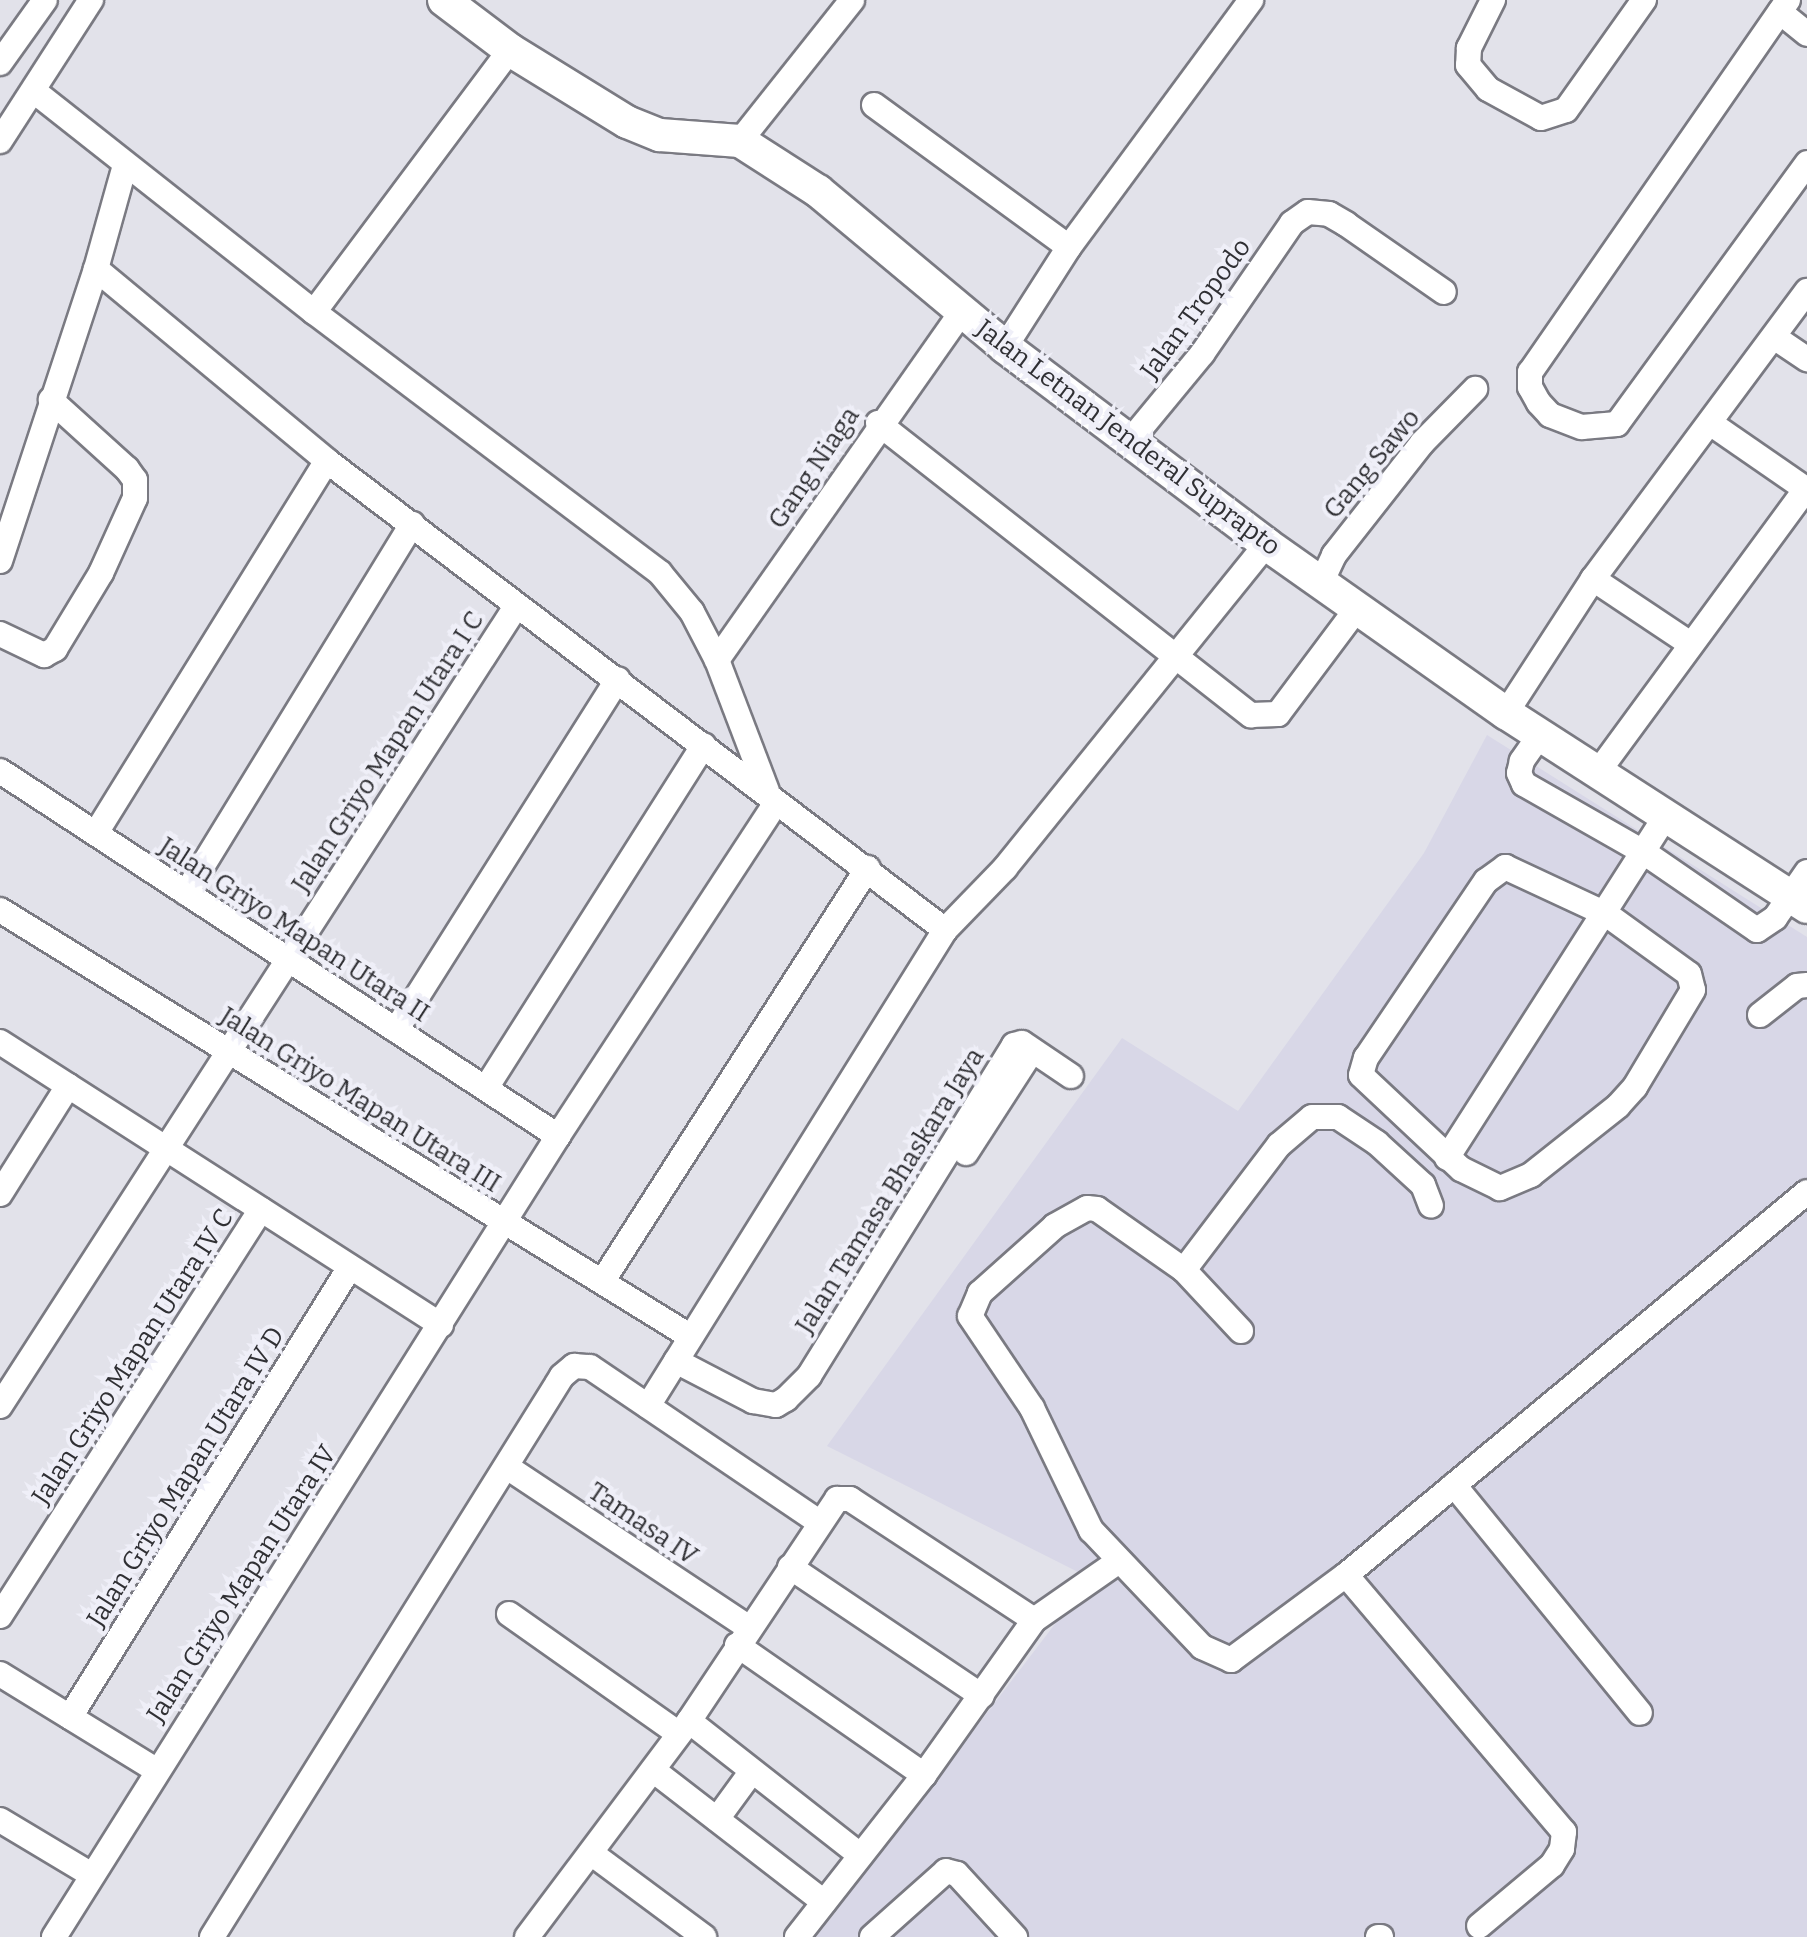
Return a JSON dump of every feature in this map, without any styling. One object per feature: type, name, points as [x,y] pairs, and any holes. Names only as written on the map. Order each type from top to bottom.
[{"type":"main road","name":"Jalan Letnan Jenderal Suprapto","points":[[447,1],[510,50],[643,129],[680,138],[740,141],[818,191],[1005,347],[1266,544],[1506,713],[1666,816],[1801,891]]},
{"type":"street","points":[[0,63],[45,0]]},
{"type":"street","points":[[0,141],[91,0]]},
{"type":"street","points":[[740,141],[852,0]]},
{"type":"street","points":[[1005,347],[1069,247],[1251,0]]},
{"type":"street","points":[[1493,0],[1469,48],[1468,65],[1488,89],[1541,118],[1566,110],[1644,0]]},
{"type":"street","points":[[1807,34],[1784,6],[1530,372],[1530,387],[1550,415],[1582,427],[1617,424],[1807,163]]},
{"type":"street","points":[[314,312],[510,50]]},
{"type":"street","points":[[34,91],[314,312],[625,542],[692,612],[717,660],[772,798]]},
{"type":"street","points":[[874,105],[1069,247]]},
{"type":"street","points":[[0,561],[96,269],[125,165]]},
{"type":"street","name":"Jalan Tropodo","points":[[1130,441],[1202,354],[1292,223],[1308,212],[1329,214],[1346,224],[1444,292]]},
{"type":"street","points":[[96,269],[327,461],[868,868],[945,930]]},
{"type":"street","points":[[1506,713],[1593,579],[1807,291]]},
{"type":"street","name":"Gang Niaga","points":[[717,660],[878,423],[962,311]]},
{"type":"street","points":[[1774,337],[1807,359]]},
{"type":"street","name":"Gang Sawo","points":[[1322,581],[1334,555],[1422,443],[1475,389]]},
{"type":"street","points":[[0,634],[44,655],[63,635],[130,518],[135,480],[127,469],[51,400]]},
{"type":"street","points":[[878,423],[1251,715],[1273,716],[1358,607]]},
{"type":"street","points":[[1598,772],[1689,643],[1806,489],[1710,423]]},
{"type":"street","points":[[96,833],[327,461]]},
{"type":"street","points":[[186,893],[412,524]]},
{"type":"street","points":[[648,1406],[945,930],[1005,868],[1266,544]]},
{"type":"street","points":[[1593,579],[1689,643]]},
{"type":"street","name":"Jalan Griyo Mapan Utara I C","points":[[0,1406],[517,605]]},
{"type":"street","points":[[396,1030],[618,679]]},
{"type":"street","points":[[1540,735],[1522,761],[1519,773],[1524,784],[1645,853],[1757,930],[1763,930],[1801,891]]},
{"type":"street","points":[[486,1088],[704,745]]},
{"type":"street","name":"Jalan Griyo Mapan Utara II","points":[[0,771],[558,1136]]},
{"type":"street","name":"Jalan Griyo Mapan Utara IV","points":[[54,1937],[156,1770],[507,1223],[558,1136],[772,798]]},
{"type":"street","points":[[1447,1158],[1666,816]]},
{"type":"street","points":[[602,1282],[868,868]]},
{"type":"street","points":[[1514,868],[1606,914],[1693,980],[1692,996],[1635,1087],[1608,1115],[1515,1183],[1494,1188],[1447,1158],[1364,1078],[1366,1058],[1497,870],[1514,868]]},
{"type":"street","name":"Jalan Griyo Mapan Utara III","points":[[0,910],[691,1337]]},
{"type":"street","points":[[1760,1015],[1797,986],[1807,985]]},
{"type":"street","points":[[0,1042],[441,1325]]},
{"type":"street","name":"Jalan Tamasa Bhaskara Jaya","points":[[676,1361],[753,1401],[776,1405],[803,1385],[1014,1045],[1022,1043],[1071,1076]]},
{"type":"street","points":[[0,1194],[68,1086]]},
{"type":"street","points":[[1184,1270],[1279,1145],[1312,1117],[1338,1117],[1377,1143],[1423,1185],[1431,1206]]},
{"type":"street","points":[[1241,1331],[1184,1270],[1097,1209],[1087,1208],[1055,1226],[972,1303],[976,1330],[1032,1408],[1091,1530],[1202,1647],[1231,1660],[1346,1575],[1807,1192]]},
{"type":"street","name":"Jalan Griyo Mapan Utara IV C","points":[[0,1616],[261,1210]]},
{"type":"street","name":"Jalan Griyo Mapan Utara IV D","points":[[70,1717],[350,1267]]},
{"type":"street","points":[[212,1937],[562,1376],[574,1366],[590,1367],[819,1522]]},
{"type":"street","name":"Tamasa IV","points":[[507,1467],[743,1637],[924,1775]]},
{"type":"street","points":[[1454,1485],[1640,1713]]},
{"type":"street","points":[[527,1937],[684,1727],[837,1499],[850,1499],[1034,1620]]},
{"type":"street","points":[[797,1937],[924,1775],[1034,1620],[1119,1561]]},
{"type":"street","points":[[790,1567],[982,1696]]},
{"type":"street","points":[[1346,1575],[1564,1832],[1562,1849],[1552,1865],[1479,1926]]},
{"type":"street","points":[[509,1614],[752,1771],[860,1855]]},
{"type":"street","points":[[0,1674],[156,1770]]},
{"type":"street","points":[[653,1770],[824,1902]]},
{"type":"street","points":[[717,1819],[752,1771]]},
{"type":"street","points":[[0,1820],[92,1875]]},
{"type":"street","points":[[591,1853],[704,1937]]},
{"type":"street","points":[[872,1937],[946,1871],[957,1874],[1015,1937]]},
{"type":"shaded area","points":[[1487,735],[1807,937],[1807,1937],[816,1937],[1090,1578],[827,1446],[1122,1038],[1238,1111],[1424,853]]}]
